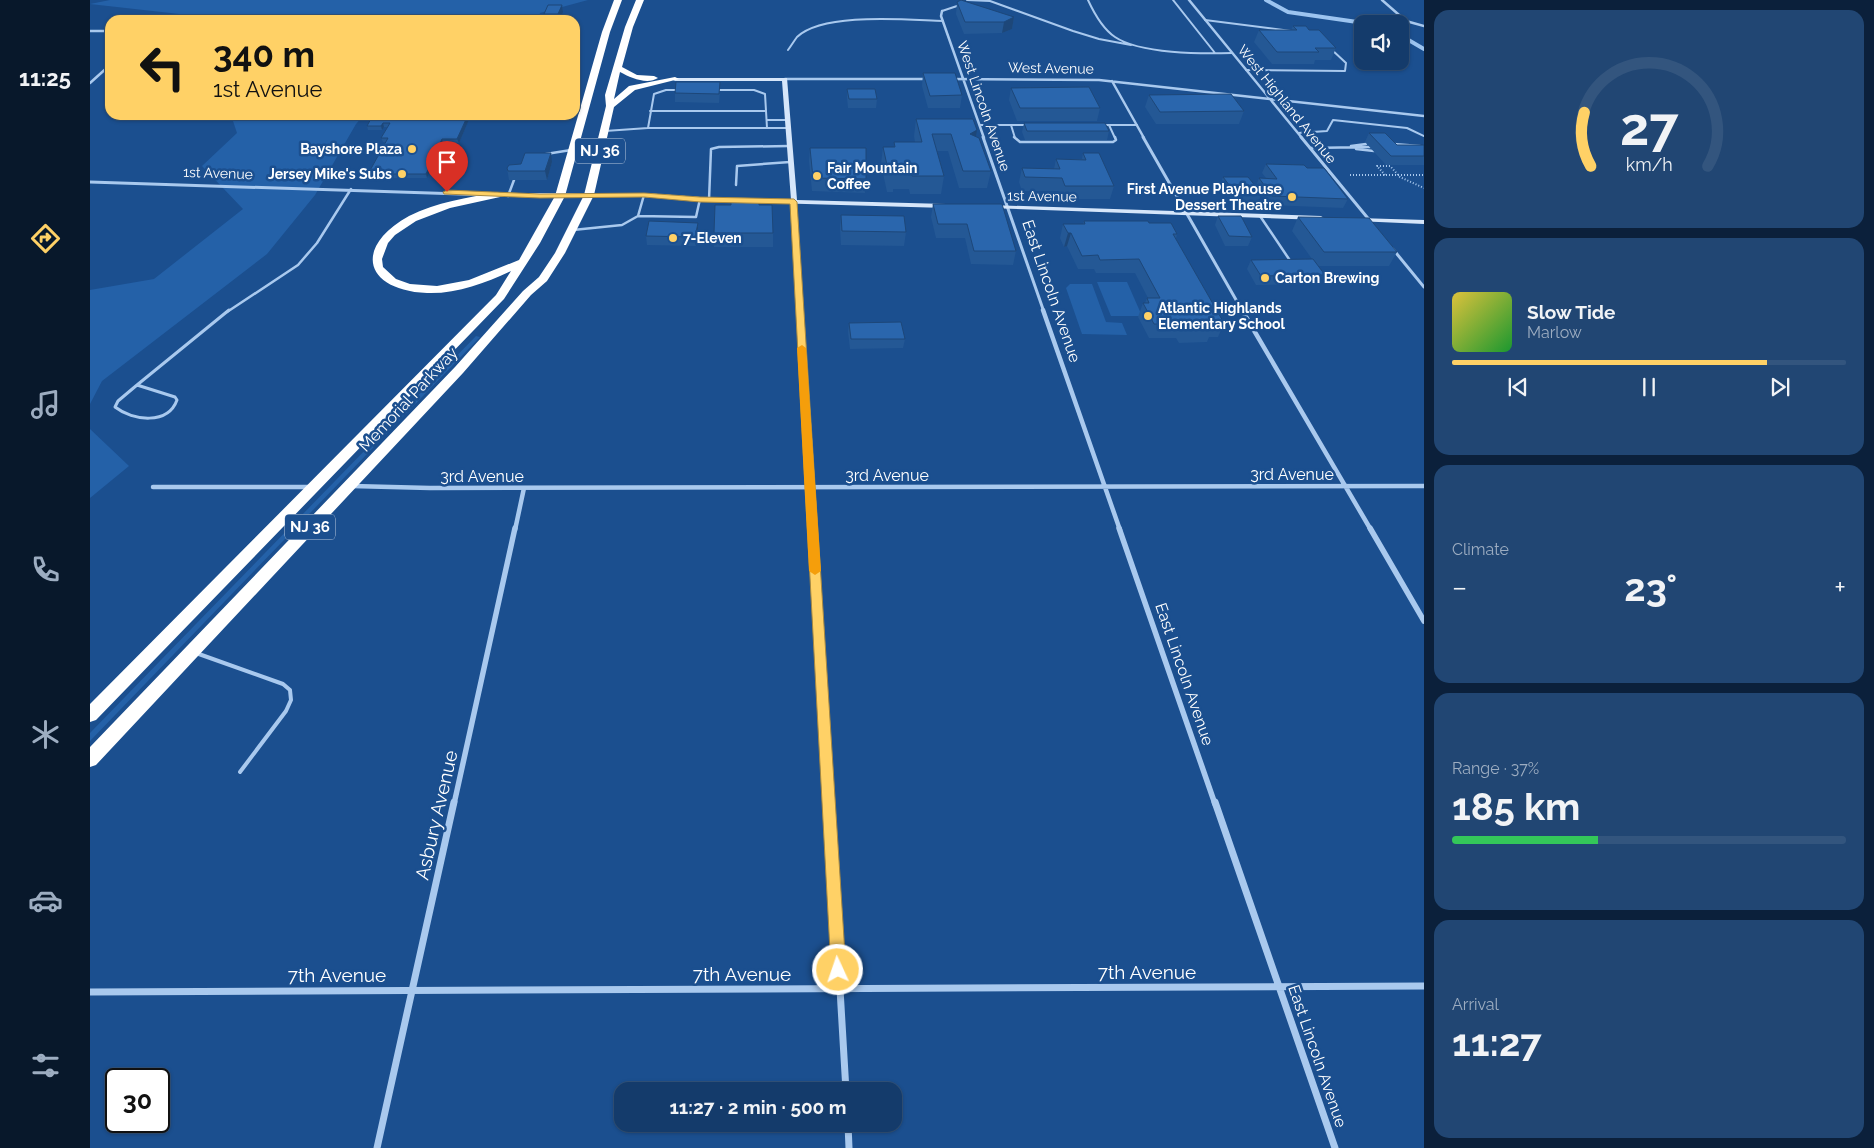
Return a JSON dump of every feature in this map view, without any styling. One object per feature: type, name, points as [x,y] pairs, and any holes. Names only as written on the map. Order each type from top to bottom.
[{"type":"highway","name":"Memorial Parkway","points":[[90,715],[500,297],[551,216],[560,196],[606,32],[618,0]]},
{"type":"highway","name":"Memorial Parkway","points":[[90,759],[460,370],[527,293],[543,279],[572,230],[588,195],[605,131],[610,106],[609,94],[629,27],[640,0]]},
{"type":"highway","points":[[618,68],[635,77],[675,79]]},
{"type":"highway","points":[[610,106],[632,88],[675,79]]},
{"type":"highway","points":[[497,195],[442,207],[414,217],[402,224],[379,247],[376,255],[379,270],[393,282],[406,286],[437,289],[472,283],[523,262]]},
{"type":"street","name":"West Highland Avenue","points":[[1189,0],[1372,223]]},
{"type":"street","points":[[1382,0],[1406,21],[1424,26]]},
{"type":"street","name":"West Lincoln Avenue","points":[[942,11],[943,21],[1009,208]]},
{"type":"street","points":[[90,31],[105,31]]},
{"type":"street","points":[[90,83],[105,70]]},
{"type":"street","name":"West Avenue","points":[[945,79],[1083,78],[1424,116]]},
{"type":"street","points":[[675,79],[935,79]]},
{"type":"street","points":[[784,79],[794,202],[845,1082]]},
{"type":"street","points":[[1112,81],[1185,212],[1424,622]]},
{"type":"street","name":"1st Avenue","points":[[90,182],[351,189],[508,196],[644,195],[709,200],[950,206]]},
{"type":"street","name":"1st Avenue","points":[[980,207],[1185,212],[1326,218]]},
{"type":"street","name":"East Lincoln Avenue","points":[[1009,208],[1335,1148]]},
{"type":"street","points":[[1354,220],[1372,223],[1424,222]]},
{"type":"street","points":[[1390,245],[1424,287]]},
{"type":"street","name":"3rd Avenue","points":[[350,486],[524,488],[1106,488],[1424,486]]},
{"type":"street","points":[[153,487],[314,487]]},
{"type":"street","name":"Asbury Avenue","points":[[377,1148],[524,488]]},
{"type":"street","name":"7th Avenue","points":[[90,992],[1424,986]]},
{"type":"street","points":[[848,1132],[849,1148]]},
{"type":"lane","points":[[968,0],[990,1],[1099,39],[1131,45],[1232,53]]},
{"type":"lane","points":[[1088,0],[1091,8],[1115,38],[1131,45]]},
{"type":"lane","points":[[1173,0],[1215,53]]},
{"type":"lane","points":[[942,11],[960,5]]},
{"type":"lane","points":[[788,50],[791,42],[807,31],[823,25],[868,20],[943,21]]},
{"type":"lane","points":[[1205,20],[1294,31]]},
{"type":"lane","points":[[1246,70],[1345,71],[1346,63],[1329,47]]},
{"type":"lane","points":[[648,128],[654,94],[666,90],[686,90]]},
{"type":"lane","points":[[715,90],[754,90],[765,94],[767,128]]},
{"type":"lane","points":[[650,111],[766,111]]},
{"type":"lane","points":[[767,120],[788,120]]},
{"type":"lane","points":[[1298,133],[1326,131],[1334,120],[1407,128],[1424,136]]},
{"type":"lane","points":[[980,125],[1030,125]]},
{"type":"lane","points":[[1011,125],[1016,139],[1020,142],[1113,142],[1116,140],[1109,125]]},
{"type":"lane","points":[[1099,125],[1137,125]]},
{"type":"lane","points":[[605,131],[648,128],[788,128]]},
{"type":"lane","points":[[1346,148],[1358,144],[1366,144]]},
{"type":"lane","points":[[1392,144],[1411,144],[1423,147]]},
{"type":"lane","points":[[709,200],[712,149],[719,147],[789,146]]},
{"type":"lane","points":[[1310,148],[1370,147]]},
{"type":"lane","points":[[1386,147],[1423,147]]},
{"type":"lane","points":[[1419,151],[1423,147]]},
{"type":"lane","points":[[1346,148],[1374,151]]},
{"type":"lane","points":[[541,154],[573,150]]},
{"type":"lane","points":[[736,185],[737,166],[790,162]]},
{"type":"lane","points":[[508,196],[514,180]]},
{"type":"lane","points":[[137,385],[171,395],[177,400],[177,403],[167,414],[151,419],[117,410],[115,404],[137,385],[226,312],[298,265],[317,243],[351,189]]},
{"type":"lane","points":[[638,216],[644,195]]},
{"type":"lane","points":[[572,230],[622,225],[638,216],[696,217],[700,199]]},
{"type":"lane","points":[[1260,216],[1291,262]]},
{"type":"lane","points":[[192,652],[283,684],[290,690],[291,700],[286,711],[240,772]]},
{"type":"path","points":[[1385,175],[1377,166],[1390,166],[1398,175],[1424,189]]},
{"type":"path","points":[[1366,175],[1380,169]]},
{"type":"path","points":[[1348,175],[1424,175]]},
{"type":"shaded area","points":[[110,0],[588,0],[540,13],[539,15],[188,15],[90,4]]},
{"type":"shaded area","points":[[233,120],[360,120],[315,195],[267,254],[102,381],[90,404],[90,290],[154,279],[243,209],[202,166],[237,133]]},
{"type":"shaded area","points":[[1097,282],[1127,282],[1142,316],[1111,316]]},
{"type":"shaded area","points":[[1070,284],[1092,284],[1106,322],[1122,323],[1127,335],[1082,334],[1066,288]]},
{"type":"shaded area","points":[[476,336],[480,337],[90,741],[90,733]]},
{"type":"shaded area","points":[[90,429],[129,466],[90,498]]},
{"type":"building","points":[[961,0],[1014,17],[1004,22],[965,22],[957,2]]},
{"type":"building","points":[[548,5],[562,5],[558,14],[544,14]]},
{"type":"building","points":[[1293,26],[1306,26],[1309,30],[1319,30],[1336,48],[1315,48],[1319,52],[1277,52],[1259,30],[1297,30]]},
{"type":"building","points":[[923,73],[955,73],[962,95],[930,96]]},
{"type":"building","points":[[676,82],[720,82],[719,94],[675,93]]},
{"type":"building","points":[[1089,87],[1100,108],[1020,108],[1011,88]]},
{"type":"building","points":[[847,89],[875,89],[877,99],[849,99]]},
{"type":"building","points":[[1231,94],[1244,111],[1160,112],[1149,95]]},
{"type":"building","points":[[916,119],[973,119],[977,130],[970,134],[979,138],[991,171],[963,171],[951,134],[932,134],[944,176],[912,176],[911,172],[889,174],[883,147],[895,147],[894,142],[922,142]]},
{"type":"building","name":"Bayshore Plaza","points":[[370,120],[466,120],[457,139],[442,139],[426,174],[368,174],[388,138],[381,138],[390,123],[383,123],[381,126],[367,126]]},
{"type":"building","points":[[1024,123],[1105,123],[1109,131],[1027,131]]},
{"type":"building","points":[[1369,133],[1385,133],[1397,145],[1424,145],[1424,156],[1391,156]]},
{"type":"building","points":[[810,148],[866,148],[866,179],[813,178]]},
{"type":"building","points":[[525,153],[551,153],[545,171],[508,171],[509,165],[521,164]]},
{"type":"building","points":[[1083,153],[1099,153],[1114,186],[1065,186],[1062,178],[1025,177],[1022,168],[1060,169],[1056,159],[1086,160]]},
{"type":"building","points":[[1266,164],[1304,165],[1307,168],[1324,168],[1348,199],[1272,196],[1259,178],[1277,179]]},
{"type":"building","points":[[1223,177],[1248,177],[1262,194],[1236,194]]},
{"type":"building","points":[[731,200],[759,200],[759,205],[772,205],[773,233],[714,233],[715,205],[731,205]]},
{"type":"building","points":[[933,204],[1002,204],[1016,251],[974,251],[967,224],[938,224]]},
{"type":"building","points":[[841,215],[904,216],[906,232],[842,231]]},
{"type":"building","points":[[1218,216],[1241,216],[1252,237],[1229,236]]},
{"type":"building","points":[[1298,217],[1369,218],[1397,252],[1324,252]]},
{"type":"building","points":[[649,221],[698,223],[695,237],[646,236]]},
{"type":"building","points":[[1084,221],[1171,223],[1177,234],[1173,234],[1224,323],[1210,323],[1213,328],[1185,329],[1182,324],[1154,324],[1143,303],[1149,303],[1147,298],[1160,298],[1139,259],[1100,260],[1098,255],[1082,256],[1071,233],[1068,233],[1063,224],[1085,224]]},
{"type":"building","points":[[1313,259],[1325,275],[1261,276],[1251,260]]},
{"type":"building","points":[[901,322],[905,339],[851,339],[849,323]]},
{"type":"waterway","points":[[1266,0],[1288,12],[1354,22]]},
{"type":"waterway","points":[[1409,40],[1424,49]]},
{"type":"slow traffic","points":[[802,348],[815,571]]},
{"type":"place","name":"Bayshore Plaza","points":[[412,149]]},
{"type":"place","name":"Jersey Mike's Subs","points":[[402,174]]},
{"type":"place","name":"Fair Mountain Coffee","points":[[817,176]]},
{"type":"place","name":"First Avenue Playhouse Dessert Theatre","points":[[1292,197]]},
{"type":"place","name":"7-Eleven","points":[[673,238]]},
{"type":"place","name":"Carton Brewing","points":[[1265,278]]},
{"type":"place","name":"Atlantic Highlands Elementary School","points":[[1148,316]]},
{"type":"route","points":[[447,192],[540,196],[644,195],[794,202],[838,970]]}]
